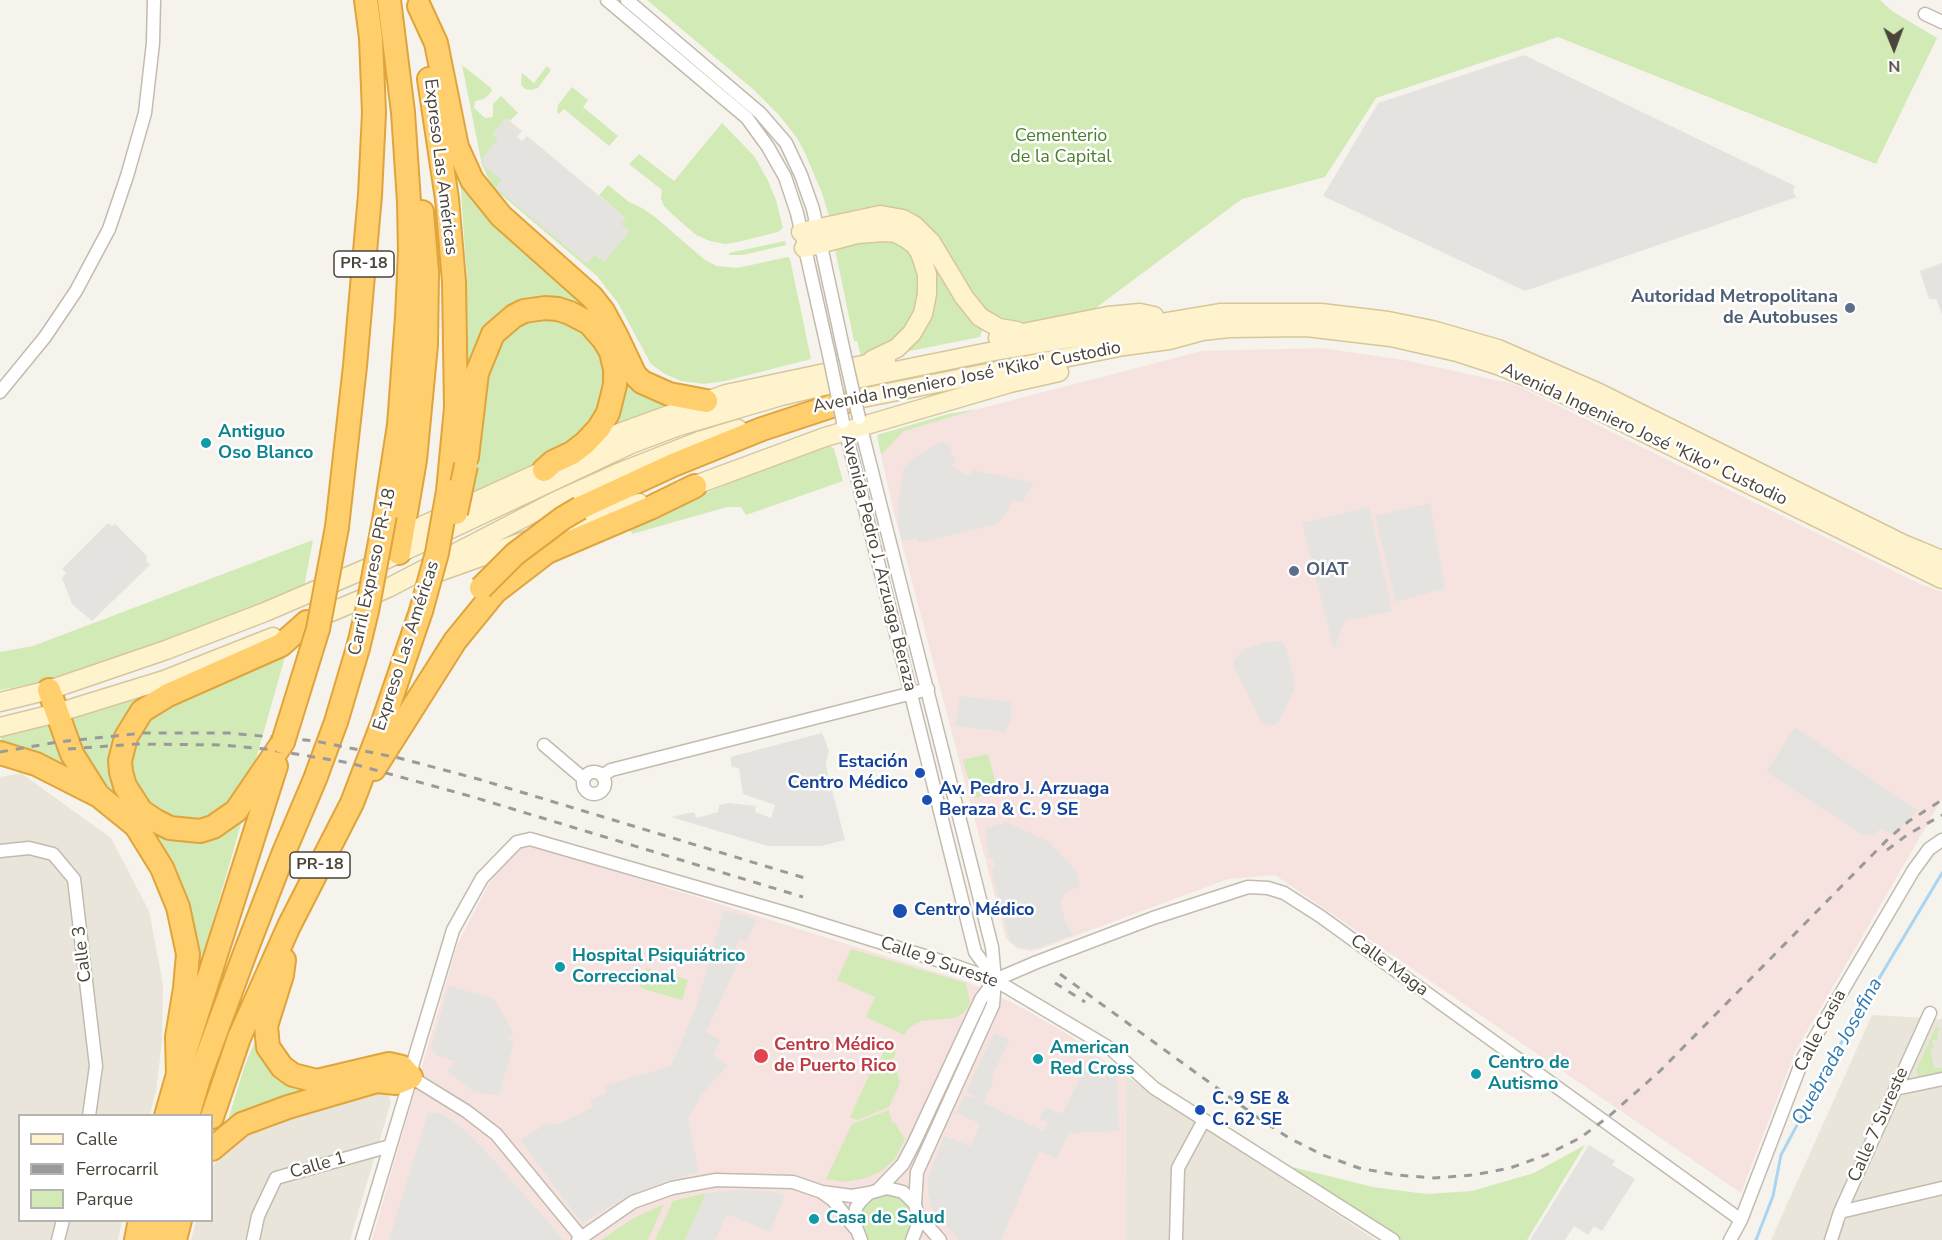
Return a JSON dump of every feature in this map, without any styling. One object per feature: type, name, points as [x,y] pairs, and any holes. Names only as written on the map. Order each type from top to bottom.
[{"type":"highway","name":"PR-18","points":[[167,1114],[318,629],[337,527],[355,366],[370,195],[374,113],[371,38],[366,0]]},
{"type":"highway","name":"Carril Expreso PR-18","points":[[189,1114],[199,1078],[245,953],[336,722],[367,611],[386,515],[399,425],[407,317],[409,212],[403,112],[389,0]]},
{"type":"highway","points":[[418,3],[436,43],[457,147],[478,189],[501,216],[592,297],[618,337],[634,375],[642,382],[669,394],[706,401]]},
{"type":"highway","name":"Expreso Las Américas","points":[[213,1114],[239,1038],[289,926],[352,803],[421,611],[438,546],[448,491],[456,408],[454,282],[447,199],[418,3]]},
{"type":"highway","points":[[400,546],[420,418],[427,306],[427,272],[422,212],[403,112]]},
{"type":"highway","points":[[438,546],[456,514],[466,465],[477,373],[489,341],[499,328],[514,316],[524,311],[545,308],[570,313],[589,323],[611,352],[615,369],[615,385],[608,413],[599,428],[572,453],[552,462],[544,470]]},
{"type":"highway","points":[[389,747],[438,651],[481,588],[515,554],[563,518],[673,465],[762,429],[851,420]]},
{"type":"highway","points":[[352,803],[455,641],[482,607],[503,586],[547,552],[695,486]]},
{"type":"highway","points":[[283,742],[236,811],[225,821],[200,831],[170,828],[141,811],[125,786],[121,772],[120,761],[126,737],[142,711],[168,695],[281,645],[307,622]]},
{"type":"highway","points":[[49,690],[72,754],[99,796]]},
{"type":"highway","points":[[0,753],[36,764],[99,796],[136,826],[162,868],[178,908],[188,954],[177,1037],[178,1074]]},
{"type":"highway","points":[[213,1148],[242,1124],[288,1107],[377,1081],[396,1083],[411,1077],[402,1067],[389,1064],[318,1081],[293,1075],[275,1060],[268,1047],[266,1026],[282,975],[289,926]]},
{"type":"highway","points":[[136,1240],[140,1222]]},
{"type":"highway","points":[[153,1240],[158,1222]]},
{"type":"highway","points":[[176,1240],[180,1222]]},
{"type":"main road","points":[[811,238],[880,215],[903,219],[915,226],[931,242],[964,297],[980,317],[999,327],[1025,333]]},
{"type":"main road","points":[[811,238],[884,231],[896,233],[915,245],[925,264],[927,294],[923,314],[912,333],[897,348],[882,356],[850,359]]},
{"type":"main road","name":"Avenida Ingeniero José \"Kiko\" Custodio","points":[[0,702],[49,690],[166,650],[265,612],[338,581],[400,546],[631,444],[679,426],[841,382],[961,357],[1220,313],[1321,313],[1388,321],[1421,327],[1498,349],[1599,393],[1892,539],[1942,560]]},
{"type":"main road","points":[[400,546],[424,525],[544,470],[611,436],[706,401],[753,387],[850,359],[1025,333],[1108,316],[1140,314],[1175,320]]},
{"type":"main road","name":"Avenida Ingeniero José \"Kiko\" Custodio","points":[[0,727],[57,713],[164,680],[307,622],[388,588],[554,502],[702,440],[771,419],[851,420],[1124,346],[1229,328],[1306,327],[1391,337],[1457,352],[1500,366],[1600,411],[1942,579]]},
{"type":"main road","points":[[388,588],[438,573],[579,522],[695,486],[798,447],[851,420],[1111,360],[1169,340]]},
{"type":"street","points":[[0,392],[45,337],[76,291],[109,229],[128,176],[145,114],[153,43],[154,0]]},
{"type":"street","name":"Avenida Pedro J. Arzuaga Beraza","points":[[607,0],[747,118],[768,147],[785,177],[811,238],[850,359],[851,420],[910,694],[975,952],[995,980]]},
{"type":"street","name":"Avenida Pedro J. Arzuaga Beraza","points":[[627,0],[760,113],[786,143],[801,176],[829,355],[851,420],[928,689],[992,947],[995,980],[993,1005],[917,1172],[918,1228],[912,1240]]},
{"type":"street","points":[[1925,14],[1942,22]]},
{"type":"street","points":[[602,776],[610,770],[928,689]]},
{"type":"street","points":[[544,745],[578,776],[584,778]]},
{"type":"street","points":[[593,772],[602,776],[604,786],[602,790],[595,794],[584,788],[584,778],[589,773],[593,772]]},
{"type":"street","name":"Calle 9 Sureste","points":[[411,1077],[413,1063],[453,930],[482,879],[517,842],[530,839],[789,914],[995,980],[1111,1049],[1154,1088],[1393,1240]]},
{"type":"street","name":"Calle Casia","points":[[1730,1240],[1741,1220],[1804,1056],[1913,871],[1929,849],[1942,840]]},
{"type":"street","name":"Calle 3","points":[[0,851],[29,848],[53,854],[74,879],[96,1066],[89,1114]]},
{"type":"street","name":"Calle Maga","points":[[995,980],[1154,918],[1248,887],[1268,888],[1284,893],[1320,916],[1741,1220]]},
{"type":"street","points":[[858,1234],[856,1208],[903,1164],[981,999],[995,980]]},
{"type":"street","name":"Calle 7 Sureste","points":[[1831,1240],[1840,1212],[1930,1012]]},
{"type":"street","points":[[362,1240],[411,1077],[466,1111],[496,1134],[579,1238],[633,1202],[672,1188],[716,1180],[793,1182],[822,1192],[852,1196],[887,1188],[903,1192],[940,1240]]},
{"type":"street","points":[[1895,1089],[1942,1079]]},
{"type":"street","points":[[1176,1240],[1178,1168],[1204,1120]]},
{"type":"street","name":"Calle 1","points":[[253,1240],[258,1216],[276,1178],[390,1146]]},
{"type":"street","points":[[1840,1212],[1942,1188]]},
{"type":"street","points":[[822,1192],[833,1200],[858,1234]]},
{"type":"street","points":[[58,1240],[63,1222]]},
{"type":"shaded area","points":[[1524,55],[1795,186],[1793,193],[1797,197],[1525,291],[1323,196],[1378,103]]},
{"type":"shaded area","points":[[506,118],[522,131],[517,137],[522,141],[527,136],[626,218],[621,224],[630,231],[604,262],[595,255],[587,264],[496,188],[502,180],[483,165],[482,158],[498,139],[493,133]]},
{"type":"shaded area","points":[[1942,263],[1942,314],[1936,299],[1929,299],[1920,271]]},
{"type":"shaded area","points":[[1322,348],[1404,360],[1514,384],[1920,584],[1942,592],[1942,799],[1795,1052],[1741,1193],[1275,875],[1228,879],[1032,951],[1018,949],[1006,938],[894,513],[881,455],[903,431],[978,409],[1202,351]]},
{"type":"shaded area","points":[[942,441],[952,448],[950,454],[956,458],[952,466],[969,476],[973,470],[1034,483],[1022,503],[1013,499],[1003,519],[996,524],[919,543],[917,538],[902,541],[898,512],[903,469],[910,460]]},
{"type":"shaded area","points":[[1430,503],[1445,588],[1396,602],[1375,516]]},
{"type":"shaded area","points":[[1369,507],[1392,611],[1345,621],[1334,650],[1302,523]]},
{"type":"shaded area","points":[[108,523],[112,526],[115,524],[147,556],[146,561],[150,565],[92,621],[72,604],[62,578],[66,573],[62,569]]},
{"type":"shaded area","points":[[1280,641],[1285,645],[1295,683],[1294,690],[1279,721],[1274,725],[1268,725],[1262,723],[1233,661],[1245,649],[1267,642]]},
{"type":"shaded area","points":[[959,696],[1012,702],[1010,724],[1007,725],[1006,732],[956,726]]},
{"type":"shaded area","points":[[1795,727],[1917,810],[1894,836],[1881,828],[1874,835],[1863,835],[1766,772]]},
{"type":"shaded area","points":[[822,733],[829,751],[826,761],[827,771],[845,840],[821,846],[768,846],[671,817],[694,812],[697,818],[718,812],[719,805],[728,803],[756,806],[755,812],[771,818],[775,805],[743,794],[739,768],[732,767],[730,757]]},
{"type":"shaded area","points":[[21,773],[111,838],[149,911],[163,984],[162,1042],[156,1091],[150,1114],[18,1114],[18,1222],[122,1222],[118,1240],[0,1240],[0,777]]},
{"type":"shaded area","points":[[1007,822],[1049,842],[1076,870],[1080,887],[1068,891],[1060,901],[1065,921],[1073,935],[1038,948],[1027,949],[1010,942],[991,869],[995,867],[993,858],[988,858],[986,828]]},
{"type":"shaded area","name":"Centro Médico de Puerto Rico","points":[[521,845],[556,853],[968,982],[1021,1007],[1069,1035],[1126,1076],[1125,1240],[372,1240],[457,945],[495,872]]},
{"type":"shaded area","points":[[724,910],[757,920],[746,942],[739,940],[731,958],[738,963],[706,1032],[721,1040],[713,1055],[728,1065],[703,1093],[688,1119],[699,1172],[628,1196],[582,1223],[520,1140],[548,1123],[559,1124],[593,1107],[590,1100],[607,1093],[603,1086],[671,1066],[696,1007]]},
{"type":"shaded area","points":[[449,986],[495,999],[514,1034],[507,1038],[514,1041],[499,1096],[473,1091],[447,1071],[455,1061],[437,1056],[431,1048]]},
{"type":"shaded area","points":[[1872,1015],[1942,1019],[1942,1240],[1771,1240]]},
{"type":"shaded area","points":[[994,1033],[1010,1040],[991,1077],[994,1079],[984,1103],[1044,1131],[1048,1123],[1039,1119],[1044,1109],[1048,1108],[1062,1114],[1091,1056],[1117,1072],[1119,1131],[1069,1133],[1057,1159],[1039,1151],[1001,1240],[959,1240],[932,1207],[928,1193],[928,1178],[944,1136],[971,1146],[980,1124],[956,1113],[965,1095],[972,1098],[974,1096],[966,1092]]},
{"type":"shaded area","points":[[1126,1076],[1376,1240],[1125,1240]]},
{"type":"shaded area","points":[[386,1089],[391,1102],[350,1240],[191,1240],[196,1222],[213,1222],[213,1166],[228,1145],[245,1132]]},
{"type":"shaded area","points":[[428,1113],[441,1113],[458,1124],[482,1147],[564,1240],[389,1240]]},
{"type":"shaded area","points":[[1589,1145],[1615,1161],[1612,1165],[1635,1179],[1602,1231],[1594,1226],[1588,1235],[1574,1226],[1565,1240],[1530,1240]]},
{"type":"shaded area","points":[[733,1190],[770,1191],[785,1195],[770,1232],[727,1214],[715,1240],[685,1240],[706,1193]]},
{"type":"green space","name":"Cementerio de la Capital","points":[[647,0],[1880,0],[1892,11],[1937,38],[1876,164],[1558,37],[1376,98],[1325,177],[1242,199],[1089,313],[1014,323],[988,311],[970,290],[937,235],[917,218],[876,207],[861,208],[829,216],[805,153],[797,138],[779,115],[754,90]]},
{"type":"green space","points":[[462,65],[491,88],[492,91],[484,99],[475,101],[474,108],[485,118],[493,117],[493,104],[501,96],[518,113],[510,121],[506,118],[493,134],[499,138],[484,165],[502,180],[496,188],[604,261],[625,218],[599,195],[608,185],[629,202],[655,217],[705,260],[717,266],[737,268],[788,257],[811,359],[725,381],[704,384],[681,381],[651,364],[618,303],[597,276],[497,191],[489,180],[482,165]]},
{"type":"green space","points":[[547,66],[551,70],[538,88],[525,89],[521,85],[522,73],[534,83]]},
{"type":"green space","points":[[572,87],[588,100],[583,107],[618,136],[609,146],[564,109],[559,114],[557,112],[558,105]]},
{"type":"green space","points":[[722,123],[755,157],[768,181],[776,200],[783,228],[778,232],[725,244],[696,235],[664,206],[661,199],[662,190],[629,164],[639,154],[674,181]]},
{"type":"green space","points":[[460,177],[587,297],[626,366],[680,401],[602,437],[613,351],[545,304],[464,374],[467,281]]},
{"type":"green space","points":[[910,229],[984,325],[980,337],[905,352],[922,333],[935,305],[935,288],[930,265]]},
{"type":"green space","points":[[884,238],[900,243],[909,250],[918,263],[920,304],[905,332],[871,354],[861,356],[857,341],[854,341],[835,246]]},
{"type":"green space","points":[[785,241],[786,245],[743,255],[729,255],[729,253]]},
{"type":"green space","points":[[539,316],[572,321],[606,357],[607,398],[586,432],[536,464],[470,497],[478,399],[500,339],[514,326]]},
{"type":"green space","points":[[978,409],[904,431],[881,455],[877,435],[948,414]]},
{"type":"green space","points":[[829,445],[834,449],[843,481],[746,515],[741,507],[727,507],[632,534],[629,525]]},
{"type":"green space","points":[[313,540],[304,587],[135,652],[47,681],[0,690],[0,652],[33,646]]},
{"type":"green space","points":[[287,650],[252,773],[226,812],[187,823],[146,806],[125,764],[148,713]]},
{"type":"green space","points":[[150,692],[117,739],[156,830],[240,820],[241,824],[199,969],[193,969],[189,923],[88,775],[69,719]]},
{"type":"green space","points":[[53,722],[75,771],[1,742],[1,737]]},
{"type":"green space","points":[[988,754],[998,792],[974,798],[963,760]]},
{"type":"green space","points":[[851,949],[966,983],[970,1003],[964,1013],[955,1018],[921,1021],[910,1027],[904,1035],[866,1017],[875,997],[837,980]]},
{"type":"green space","points":[[646,968],[688,980],[682,1000],[640,988]]},
{"type":"green space","points":[[1936,1027],[1942,1030],[1937,1031],[1938,1039],[1932,1040],[1934,1048],[1930,1049],[1934,1068],[1942,1068],[1942,1073],[1922,1078],[1916,1071]]},
{"type":"green space","points":[[260,1029],[261,1039],[324,1088],[227,1123],[245,1065]]},
{"type":"green space","points":[[888,1042],[893,1045],[896,1053],[893,1059],[900,1083],[889,1107],[857,1120],[850,1117],[872,1069],[876,1070]]},
{"type":"green space","points":[[889,1110],[892,1123],[894,1122],[905,1139],[895,1159],[880,1172],[866,1178],[846,1182],[826,1179],[852,1124]]},
{"type":"green space","points":[[1585,1145],[1527,1240],[1401,1240],[1284,1165],[1373,1187],[1426,1194],[1472,1191],[1534,1173]]},
{"type":"green space","points":[[706,1193],[685,1240],[655,1240],[673,1201]]},
{"type":"green space","points":[[887,1194],[896,1196],[910,1208],[913,1226],[905,1240],[867,1240],[859,1221],[860,1212],[871,1199]]},
{"type":"green space","points":[[664,1204],[648,1240],[601,1240],[632,1219]]},
{"type":"waterway","name":"Quebrada Josefina","points":[[1756,1240],[1773,1196],[1781,1155],[1847,1032],[1942,873]]},
{"type":"railway","points":[[0,752],[58,742],[143,733],[229,733],[315,741],[399,758],[478,779],[808,879]]},
{"type":"railway","points":[[68,749],[137,744],[223,745],[266,749],[350,763],[473,797],[803,897]]},
{"type":"railway","points":[[1060,974],[1257,1117],[1289,1138],[1323,1155],[1359,1168],[1396,1175],[1434,1178],[1473,1175],[1510,1168],[1546,1155],[1580,1138],[1608,1117],[1660,1071],[1888,839],[1909,821],[1942,800]]},
{"type":"railway","points":[[1887,850],[1907,835],[1942,815]]},
{"type":"railway","points":[[1055,983],[1085,1002]]},
{"type":"place","name":"Autoridad Metropolitana de Autobuses","points":[[1850,308]]},
{"type":"place","name":"Antiguo Oso Blanco","points":[[206,443]]},
{"type":"place","name":"OIAT","points":[[1294,571]]},
{"type":"place","name":"Estación Centro Médico","points":[[920,773]]},
{"type":"place","name":"Av. Pedro J. Arzuaga Beraza & C. 9 SE","points":[[927,800]]},
{"type":"place","name":"Centro Médico","points":[[900,911]]},
{"type":"place","name":"Hospital Psiquiátrico Correccional","points":[[560,967]]},
{"type":"place","name":"Centro Médico de Puerto Rico","points":[[761,1056]]},
{"type":"place","name":"American Red Cross","points":[[1038,1059]]},
{"type":"place","name":"Centro de Autismo","points":[[1476,1074]]},
{"type":"place","name":"C. 9 SE & C. 62 SE","points":[[1200,1110]]},
{"type":"place","name":"Casa de Salud","points":[[814,1219]]}]
